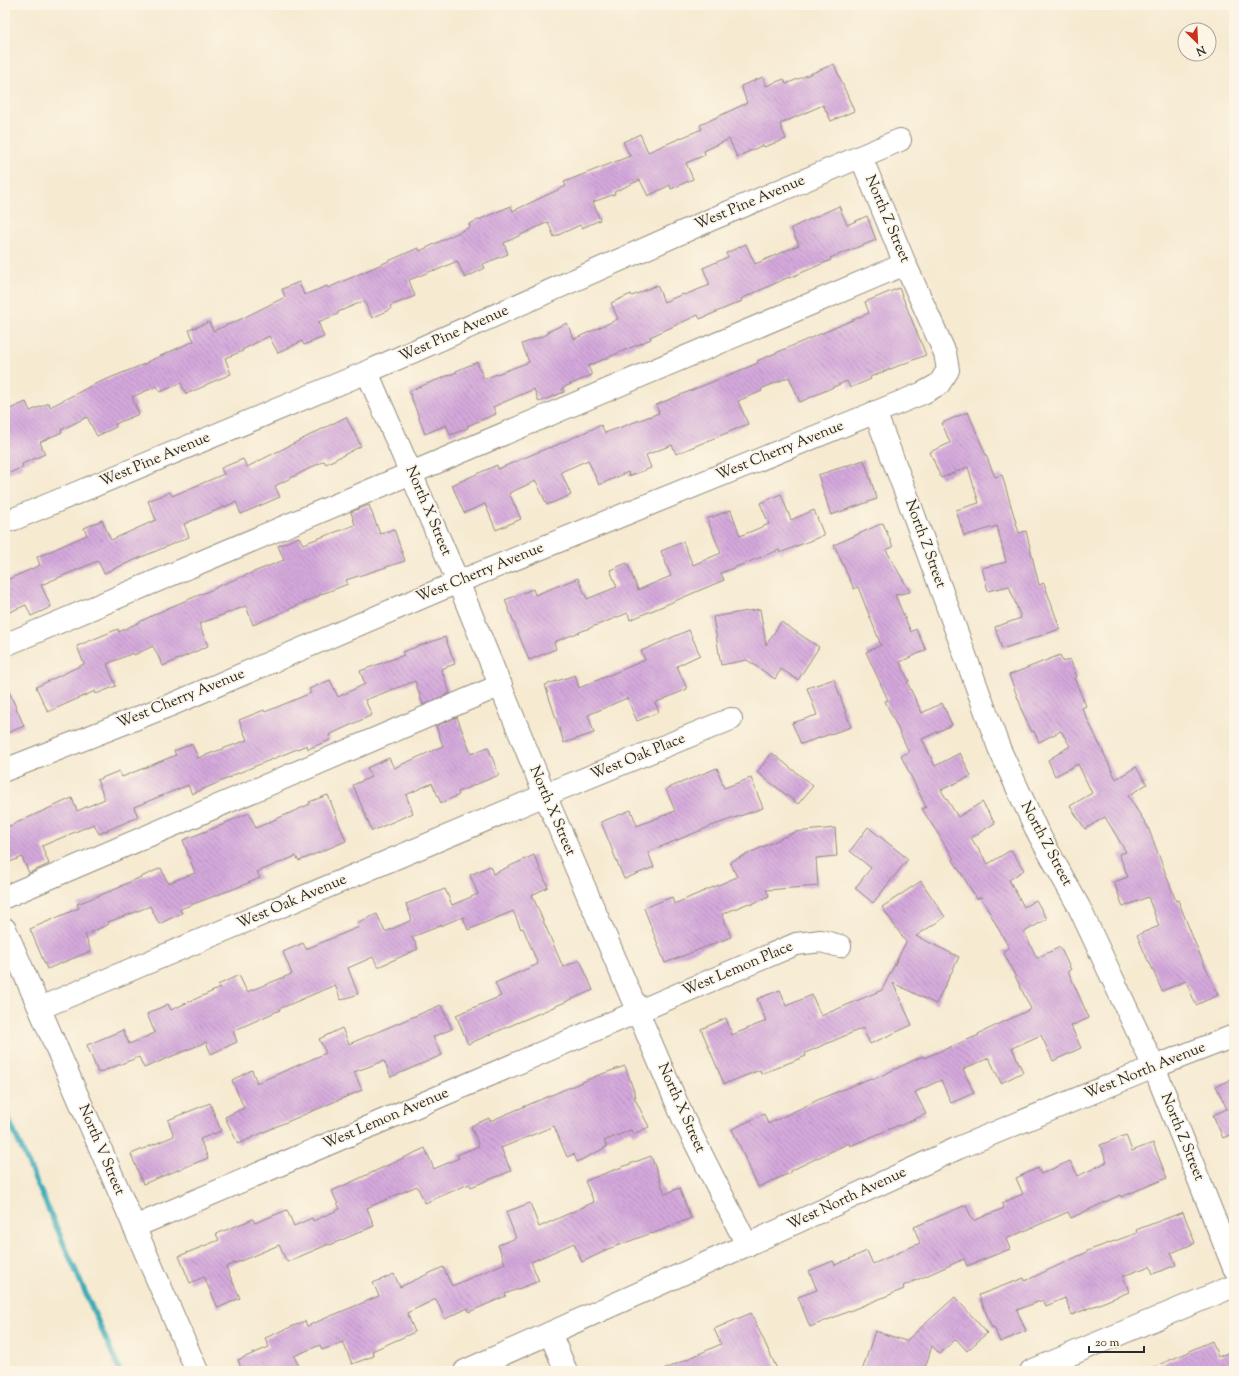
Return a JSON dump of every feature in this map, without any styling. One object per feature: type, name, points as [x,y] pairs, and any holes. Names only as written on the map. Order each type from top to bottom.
[{"type":"street","name":"West Pine Avenue","points":[[5,521],[36,510],[367,372],[710,220],[900,140]]},
{"type":"street","name":"North Z Street","points":[[861,157],[905,264],[945,353],[948,370]]},
{"type":"street","points":[[5,645],[905,264]]},
{"type":"street","name":"West Cherry Avenue","points":[[5,770],[173,704],[458,582],[923,393],[939,384],[948,370]]},
{"type":"street","name":"North X Street","points":[[367,372],[458,582],[545,795],[684,1120],[747,1245]]},
{"type":"street","name":"North Z Street","points":[[875,412],[999,748],[1036,831],[1079,907],[1154,1067],[1234,1268]]},
{"type":"street","points":[[5,897],[501,685]]},
{"type":"street","name":"West Oak Place","points":[[545,795],[731,719]]},
{"type":"street","name":"West Oak Avenue","points":[[40,1008],[545,795]]},
{"type":"street","name":"North V Street","points":[[5,929],[197,1371]]},
{"type":"street","name":"West Lemon Place","points":[[638,1011],[796,944],[821,940],[840,946]]},
{"type":"street","name":"West Lemon Avenue","points":[[134,1227],[638,1011]]},
{"type":"street","name":"West North Avenue","points":[[464,1371],[747,1245],[958,1148],[1154,1067],[1234,1036]]},
{"type":"street","points":[[1031,1371],[1234,1286]]},
{"type":"street","points":[[550,1333],[566,1371]]},
{"type":"building","points":[[834,64],[854,111],[831,121],[823,105],[780,124],[786,139],[764,147],[763,145],[737,157],[729,139],[704,151],[705,155],[686,163],[693,179],[671,189],[670,185],[648,196],[640,180],[614,192],[615,194],[593,202],[600,220],[582,228],[580,225],[554,237],[548,222],[504,243],[508,254],[483,264],[485,268],[465,278],[457,261],[435,271],[434,270],[409,280],[415,296],[390,306],[391,309],[372,318],[364,301],[338,312],[338,314],[318,322],[324,337],[304,345],[302,341],[278,353],[269,336],[242,350],[243,351],[225,358],[231,374],[186,394],[181,383],[160,392],[157,386],[132,397],[139,414],[115,424],[116,427],[97,436],[87,417],[61,430],[62,432],[40,442],[45,454],[22,464],[23,467],[5,475],[5,411],[26,402],[30,411],[49,403],[50,407],[95,384],[147,363],[194,341],[189,330],[209,322],[213,331],[237,321],[285,297],[282,289],[299,282],[304,295],[327,286],[328,288],[418,248],[420,251],[470,227],[469,224],[511,206],[513,211],[566,186],[564,182],[630,156],[623,142],[640,134],[648,152],[702,129],[700,125],[747,103],[741,86],[763,77],[766,86],[784,79],[786,84]]},
{"type":"building","points":[[839,206],[847,225],[867,216],[876,240],[830,258],[831,260],[789,277],[741,299],[742,301],[700,319],[698,315],[650,337],[651,339],[588,366],[592,375],[562,388],[564,392],[539,402],[534,389],[493,407],[496,414],[467,426],[468,428],[450,435],[446,425],[425,434],[409,391],[457,372],[456,371],[477,362],[484,379],[529,362],[522,344],[548,334],[547,332],[567,323],[574,339],[618,319],[611,303],[631,294],[632,296],[657,285],[664,302],[710,285],[703,268],[728,257],[726,253],[746,244],[755,264],[799,245],[791,228]]},
{"type":"building","points":[[899,288],[926,355],[870,377],[871,379],[850,388],[847,381],[800,402],[789,377],[738,401],[748,424],[676,454],[672,445],[646,455],[651,468],[629,476],[628,472],[599,485],[588,460],[561,472],[571,495],[547,505],[536,481],[509,493],[521,519],[496,530],[485,504],[464,513],[452,485],[497,465],[498,469],[601,425],[605,433],[659,413],[656,405],[758,363],[757,361],[869,313],[865,302]]},
{"type":"building","points":[[968,412],[995,477],[1002,475],[1019,533],[1026,531],[1039,585],[1044,583],[1060,629],[1002,649],[995,627],[1021,618],[1009,586],[988,591],[982,568],[1006,562],[997,526],[964,536],[956,510],[979,503],[968,467],[941,478],[930,452],[950,443],[942,423]]},
{"type":"building","points":[[346,417],[361,446],[326,464],[324,461],[275,486],[280,497],[241,514],[236,502],[184,524],[189,537],[104,573],[98,561],[41,585],[51,607],[31,616],[26,605],[5,614],[5,581],[40,565],[37,557],[87,535],[84,528],[102,520],[111,540],[156,520],[148,501],[170,492],[172,496],[224,474],[221,468],[243,459],[247,467]]},
{"type":"building","points":[[864,460],[877,499],[831,515],[818,475]]},
{"type":"building","points":[[781,494],[791,520],[814,510],[824,535],[780,553],[779,550],[721,573],[724,580],[630,620],[628,613],[554,642],[556,649],[529,660],[505,600],[533,589],[535,595],[578,578],[587,599],[617,587],[610,570],[627,563],[638,590],[671,576],[661,551],[683,542],[693,565],[721,553],[707,519],[731,510],[740,536],[769,524],[760,503]]},
{"type":"building","points":[[369,505],[380,534],[394,529],[405,561],[346,580],[348,584],[319,595],[253,625],[246,606],[199,624],[208,646],[163,666],[153,646],[134,655],[133,653],[107,664],[116,686],[96,694],[95,691],[48,712],[36,687],[84,664],[77,646],[118,629],[119,632],[216,587],[284,560],[278,546],[299,537],[303,544],[355,525],[351,512]]},
{"type":"building","points":[[883,523],[893,547],[886,550],[910,592],[895,595],[911,632],[916,629],[926,650],[900,662],[909,681],[907,682],[922,713],[942,703],[952,725],[922,739],[935,766],[960,753],[971,776],[941,790],[958,817],[982,802],[995,823],[971,838],[988,864],[1011,850],[1024,870],[1009,880],[1024,907],[1036,900],[1047,919],[1024,932],[1037,958],[1060,947],[1071,970],[1068,971],[1089,1018],[1071,1026],[1081,1048],[1053,1061],[1041,1035],[1012,1048],[1023,1072],[1001,1083],[989,1058],[963,1069],[974,1093],[951,1103],[941,1080],[915,1092],[926,1114],[850,1146],[849,1143],[790,1171],[790,1173],[758,1187],[732,1129],[764,1114],[768,1124],[822,1098],[871,1078],[872,1080],[923,1056],[924,1058],[979,1035],[978,1034],[1031,1009],[1003,951],[1009,948],[981,897],[977,899],[953,860],[954,859],[922,809],[926,807],[901,756],[909,752],[885,701],[888,700],[866,652],[881,645],[858,587],[854,589],[834,545]]},
{"type":"building","points":[[760,609],[766,645],[781,622],[819,647],[798,680],[781,669],[775,679],[747,660],[721,665],[713,617]]},
{"type":"building","points":[[689,630],[700,655],[677,666],[687,689],[655,703],[659,712],[637,721],[627,698],[588,715],[594,733],[564,743],[545,685],[575,675],[579,688],[645,660],[641,651]]},
{"type":"building","points":[[445,637],[455,664],[441,669],[450,693],[423,705],[415,681],[365,700],[372,715],[329,735],[330,740],[308,749],[307,745],[231,776],[192,794],[188,785],[134,807],[138,817],[99,834],[94,824],[42,846],[49,864],[29,873],[22,857],[5,864],[5,828],[72,798],[77,811],[105,799],[97,780],[119,771],[122,777],[176,755],[174,751],[192,744],[198,758],[247,740],[239,720],[264,710],[265,712],[311,693],[309,689],[330,680],[338,697],[365,684],[360,671],[404,655],[402,652]]},
{"type":"building","points":[[1060,655],[1063,662],[1070,659],[1077,677],[1074,678],[1086,706],[1082,708],[1116,779],[1136,767],[1147,784],[1128,796],[1148,827],[1176,901],[1178,900],[1218,995],[1196,1005],[1186,981],[1162,991],[1137,935],[1159,926],[1148,897],[1123,907],[1114,882],[1128,877],[1119,854],[1126,852],[1105,817],[1085,829],[1070,806],[1092,793],[1078,764],[1055,776],[1048,760],[1070,746],[1061,731],[1039,742],[1034,731],[1032,732],[1021,709],[1009,675]]},
{"type":"building","points":[[834,679],[851,727],[801,744],[792,723],[817,715],[807,688]]},
{"type":"building","points":[[5,682],[24,726],[5,734]]},
{"type":"building","points":[[457,717],[471,754],[488,747],[499,775],[458,792],[459,795],[441,803],[432,783],[406,795],[413,813],[372,831],[353,785],[371,777],[367,768],[389,758],[394,768],[443,746],[436,726]]},
{"type":"building","points":[[772,753],[813,786],[798,804],[757,772]]},
{"type":"building","points":[[717,768],[724,788],[751,778],[763,808],[714,825],[648,852],[654,867],[624,879],[601,822],[631,810],[637,826],[675,811],[666,789]]},
{"type":"building","points":[[328,795],[346,841],[299,861],[296,856],[257,872],[260,878],[180,909],[182,913],[159,924],[150,906],[108,922],[109,924],[85,935],[91,951],[47,969],[30,929],[79,908],[77,904],[121,887],[161,868],[168,883],[195,873],[183,840],[249,813],[256,828],[310,804],[309,802]]},
{"type":"building","points":[[868,827],[908,859],[873,903],[855,888],[871,868],[850,851]]},
{"type":"building","points":[[835,828],[837,856],[816,858],[818,886],[766,890],[769,896],[750,905],[749,903],[722,914],[731,937],[665,963],[644,908],[672,897],[674,904],[737,877],[730,862],[795,832]]},
{"type":"building","points":[[534,855],[548,887],[532,895],[563,967],[580,960],[593,990],[468,1044],[456,1015],[501,996],[495,983],[538,964],[523,928],[521,929],[513,911],[468,930],[463,917],[412,937],[418,949],[378,967],[373,957],[348,968],[358,994],[341,1000],[335,985],[233,1031],[237,1042],[211,1054],[206,1042],[144,1068],[139,1057],[98,1073],[87,1045],[123,1030],[129,1044],[155,1033],[147,1014],[168,1004],[171,1010],[220,988],[218,985],[239,975],[247,992],[292,974],[283,952],[303,943],[306,949],[359,927],[357,923],[377,914],[385,932],[412,920],[406,904],[445,889],[452,905],[478,894],[470,875],[490,866],[493,874]]},
{"type":"building","points":[[921,881],[945,917],[916,936],[959,957],[936,1004],[893,983],[912,1025],[870,1044],[863,1028],[805,1053],[806,1056],[761,1074],[760,1070],[724,1084],[701,1029],[726,1018],[732,1035],[766,1021],[757,999],[780,990],[786,1006],[812,995],[821,1016],[882,990],[906,942],[882,907]]},
{"type":"building","points":[[441,1005],[452,1029],[433,1037],[442,1055],[391,1077],[384,1061],[354,1072],[362,1090],[238,1144],[225,1117],[244,1108],[232,1080],[252,1070],[257,1083],[326,1053],[319,1039],[342,1028],[349,1044]]},
{"type":"building","points":[[625,1066],[636,1097],[634,1097],[649,1127],[633,1134],[631,1130],[604,1141],[607,1147],[577,1162],[574,1154],[567,1157],[554,1126],[501,1148],[511,1171],[471,1187],[469,1184],[425,1203],[417,1186],[367,1208],[374,1226],[330,1245],[329,1244],[287,1262],[279,1245],[226,1267],[240,1298],[218,1308],[204,1277],[190,1283],[179,1256],[219,1240],[216,1234],[253,1219],[255,1223],[287,1210],[294,1226],[312,1218],[313,1221],[340,1209],[332,1191],[425,1148],[434,1169],[459,1158],[457,1155],[479,1146],[471,1126],[489,1118],[490,1121],[599,1075]]},
{"type":"building","points":[[1234,1079],[1234,1133],[1223,1138],[1213,1115],[1227,1109],[1216,1086]]},
{"type":"building","points":[[210,1103],[221,1131],[200,1139],[208,1158],[143,1184],[131,1154],[174,1136],[168,1120]]},
{"type":"building","points":[[1126,1135],[1132,1151],[1153,1143],[1167,1178],[1121,1197],[1120,1195],[1071,1218],[1068,1212],[1006,1239],[1010,1249],[967,1266],[964,1259],[903,1286],[904,1289],[810,1327],[798,1297],[817,1290],[809,1271],[833,1261],[835,1265],[867,1251],[873,1264],[920,1243],[914,1227],[966,1205],[973,1221],[1004,1208],[1002,1203],[1023,1194],[1016,1178],[1038,1168],[1041,1174],[1070,1161],[1078,1176],[1107,1162],[1100,1145]]},
{"type":"building","points":[[651,1156],[665,1194],[679,1188],[691,1218],[652,1234],[605,1250],[582,1262],[574,1243],[531,1262],[539,1281],[505,1294],[506,1296],[469,1312],[468,1308],[445,1319],[436,1299],[407,1313],[415,1332],[372,1351],[374,1356],[352,1364],[343,1342],[322,1350],[320,1345],[294,1356],[301,1371],[242,1371],[238,1360],[269,1347],[265,1338],[305,1321],[307,1326],[379,1296],[373,1283],[394,1274],[400,1287],[443,1267],[452,1286],[505,1263],[498,1245],[516,1238],[506,1212],[530,1203],[539,1227],[594,1202],[585,1181]]},
{"type":"building","points":[[1183,1212],[1195,1243],[1171,1253],[1176,1265],[1153,1274],[1150,1266],[1123,1276],[1129,1292],[1072,1315],[1065,1298],[1046,1306],[1043,1300],[1017,1310],[1026,1331],[1000,1342],[994,1327],[992,1328],[979,1295],[1024,1278],[1025,1281],[1087,1251],[1137,1233],[1136,1230]]},
{"type":"building","points":[[955,1297],[987,1333],[967,1351],[956,1339],[940,1354],[932,1346],[924,1371],[862,1371],[875,1331],[906,1341]]},
{"type":"building","points":[[751,1313],[778,1371],[661,1371],[721,1344],[714,1329]]},
{"type":"building","points":[[1212,1341],[1218,1357],[1234,1350],[1234,1371],[1144,1371],[1189,1352]]},
{"type":"waterway","points":[[5,1111],[120,1371]]}]
